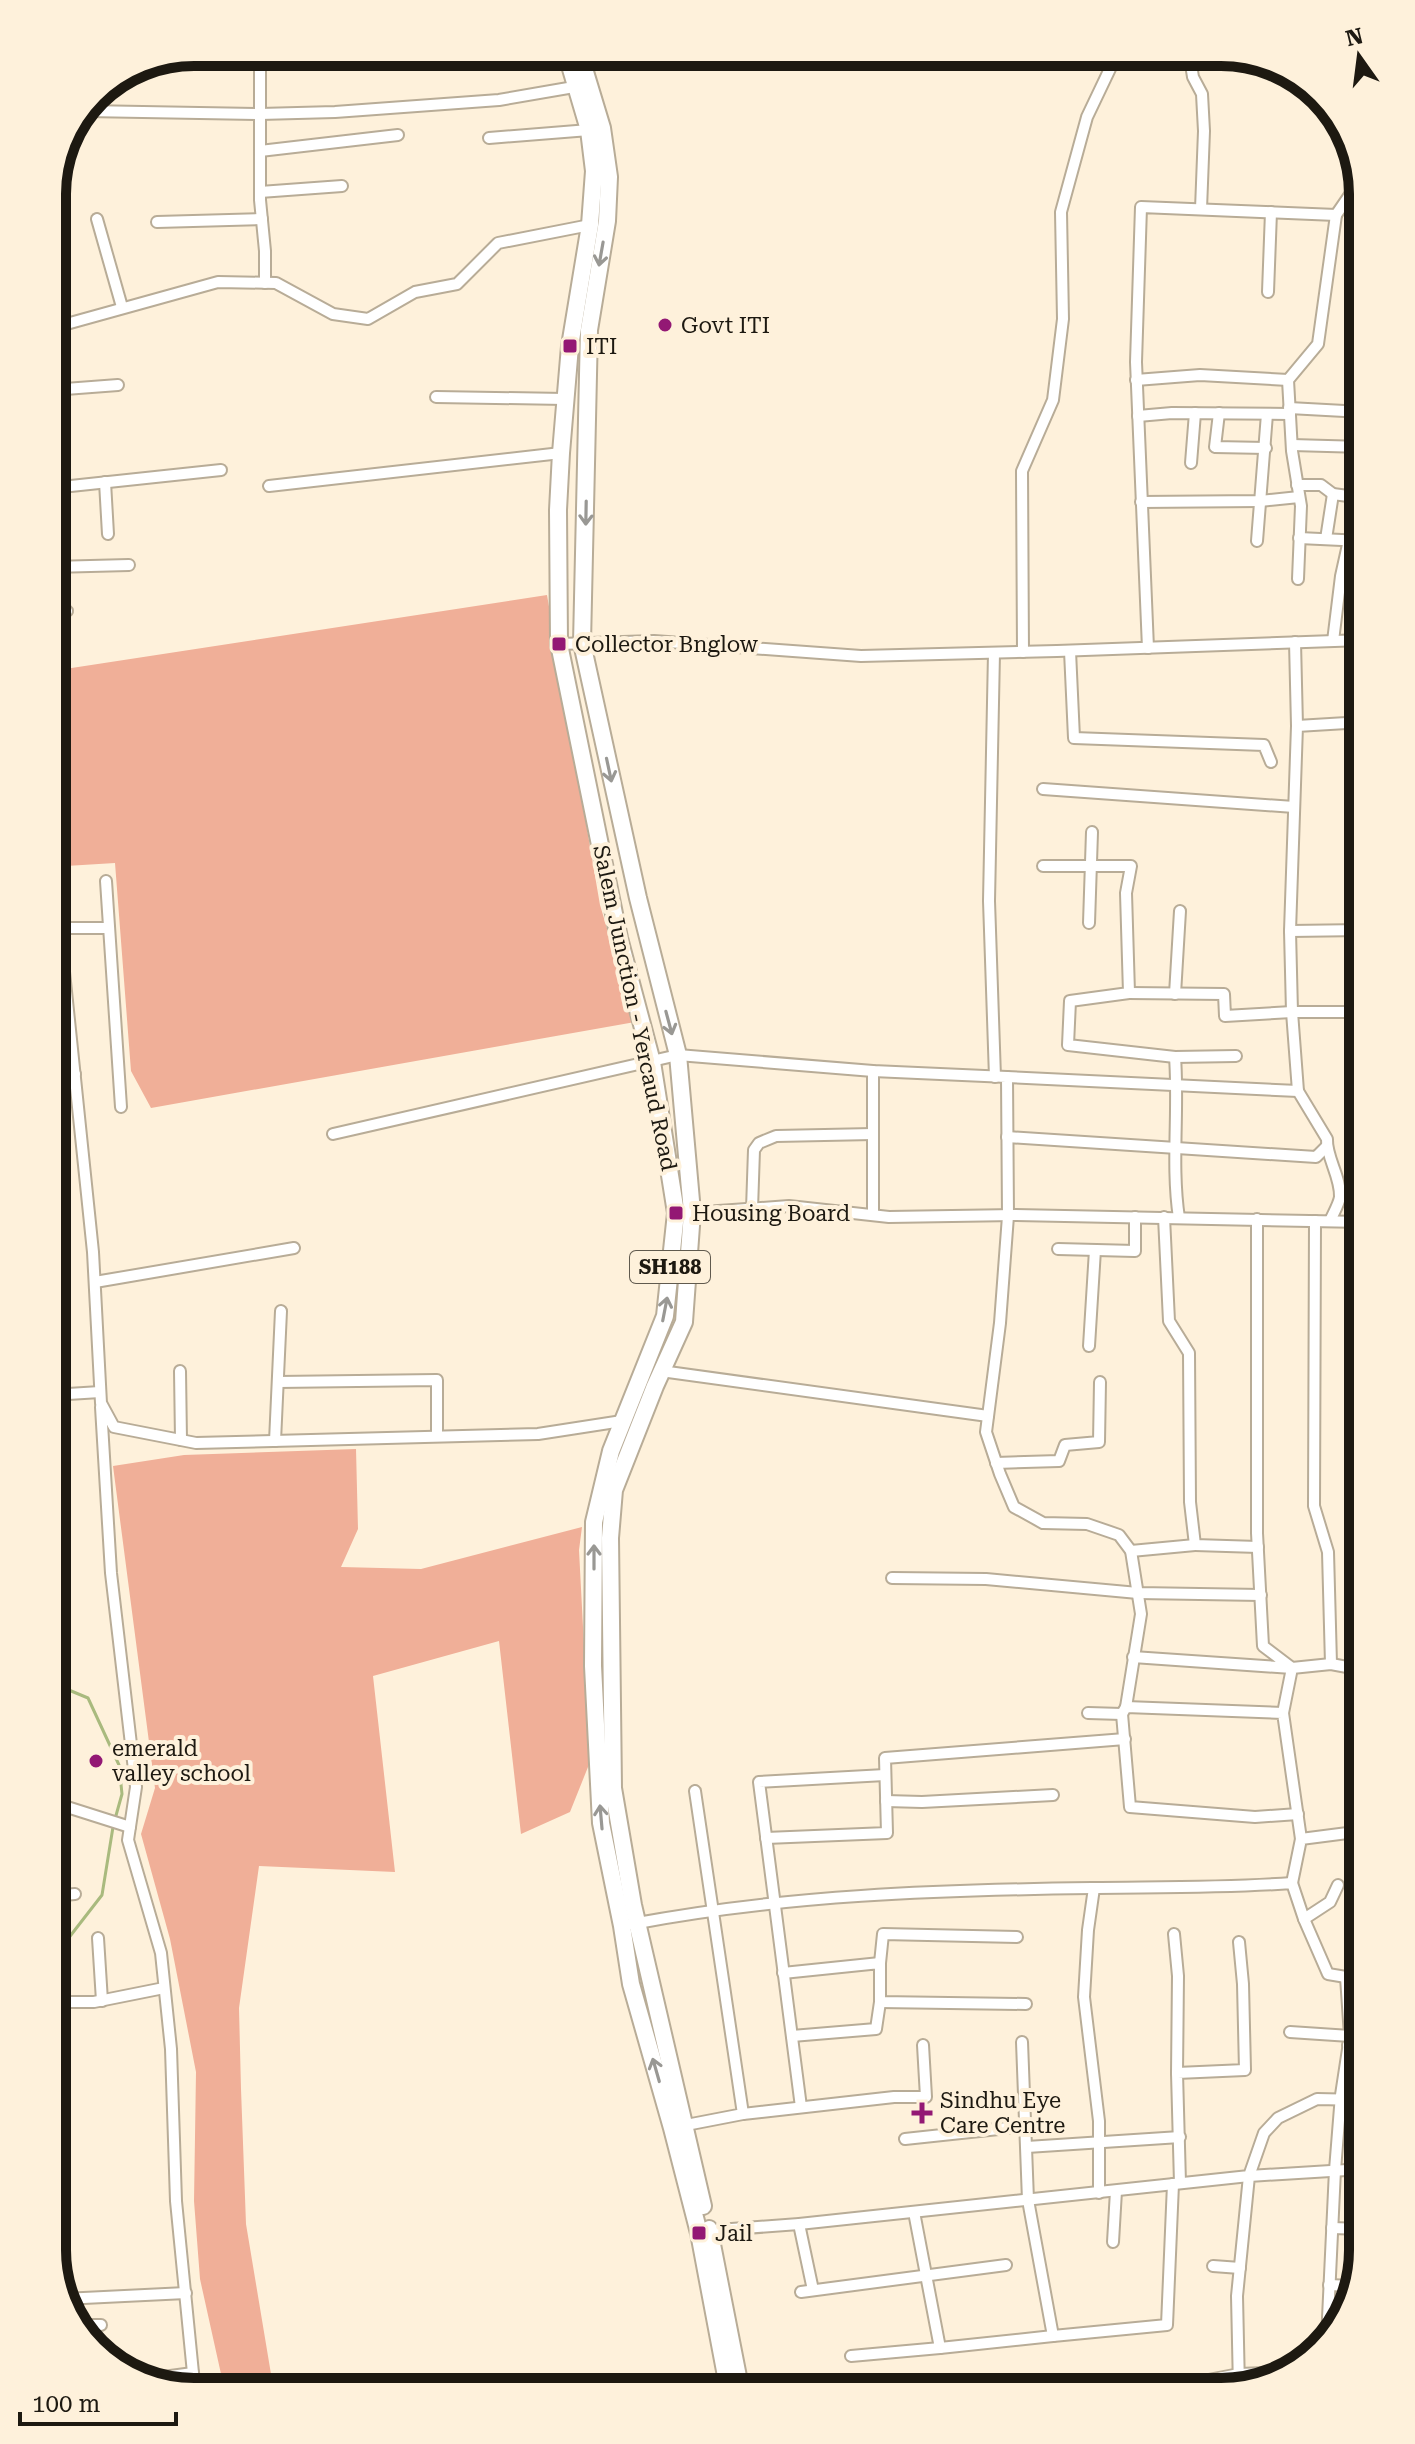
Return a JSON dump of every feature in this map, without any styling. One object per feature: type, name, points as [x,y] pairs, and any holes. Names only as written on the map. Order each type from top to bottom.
[{"type":"main road","points":[[572,66],[574,87],[594,125]]},
{"type":"main road","name":"Salem Junction - Yercaud Road","points":[[574,66],[594,125],[594,171],[590,225],[570,346],[561,453],[558,510],[559,644],[619,938],[652,1062],[684,1213],[665,1316],[611,1451],[594,1522],[593,1650],[601,1823],[630,1925]]},
{"type":"main road","name":"SH188","points":[[594,125],[609,177],[607,221],[589,330],[582,643],[638,898],[678,1055],[684,1213],[684,1322],[614,1490],[610,1538],[613,1788],[630,1925],[738,2378]]},
{"type":"main road","name":"SH188","points":[[704,2232],[727,2378]]},
{"type":"street","points":[[260,66],[260,192],[265,283]]},
{"type":"street","points":[[1023,652],[1022,471],[1053,400],[1063,319],[1061,212],[1087,117],[1111,66]]},
{"type":"street","points":[[1191,66],[1202,94],[1201,209]]},
{"type":"street","points":[[98,111],[335,112],[499,100],[574,87]]},
{"type":"street","points":[[489,138],[594,125]]},
{"type":"street","points":[[260,151],[398,135]]},
{"type":"street","points":[[260,192],[342,186]]},
{"type":"street","points":[[1298,579],[1299,497],[1288,380],[1318,344],[1336,215],[1349,196]]},
{"type":"street","points":[[1148,648],[1136,380],[1141,207],[1336,215]]},
{"type":"street","points":[[1268,292],[1271,212]]},
{"type":"street","points":[[97,219],[122,307]]},
{"type":"street","points":[[157,222],[262,219]]},
{"type":"street","points":[[66,324],[218,282],[276,283],[333,314],[368,319],[415,292],[457,284],[498,243],[590,225]]},
{"type":"street","points":[[1136,380],[1200,375],[1288,380]]},
{"type":"street","points":[[66,389],[118,385]]},
{"type":"street","points":[[436,397],[565,399]]},
{"type":"street","points":[[1138,416],[1349,412]]},
{"type":"street","points":[[1191,463],[1195,413]]},
{"type":"street","points":[[1219,413],[1215,447],[1266,448]]},
{"type":"street","points":[[1257,541],[1267,414]]},
{"type":"street","points":[[1292,445],[1349,447]]},
{"type":"street","points":[[269,486],[561,453]]},
{"type":"street","points":[[66,486],[221,470]]},
{"type":"street","points":[[105,482],[108,534]]},
{"type":"street","points":[[1297,485],[1321,485],[1333,494],[1349,496]]},
{"type":"street","points":[[1326,539],[1333,494]]},
{"type":"street","points":[[1141,502],[1260,501],[1299,497]]},
{"type":"street","points":[[1299,538],[1349,540],[1333,641]]},
{"type":"street","points":[[66,567],[129,565]]},
{"type":"street","points":[[559,644],[654,641],[861,656],[1349,640]]},
{"type":"street","points":[[1007,1137],[1316,1157],[1326,1147],[1327,1139],[1298,1091],[1292,1012],[1290,931],[1297,726],[1295,642]]},
{"type":"street","points":[[1070,651],[1074,738],[1264,745],[1271,762]]},
{"type":"street","points":[[994,653],[989,901],[995,1077]]},
{"type":"street","points":[[1297,726],[1349,723]]},
{"type":"street","points":[[1043,789],[1294,807]]},
{"type":"street","points":[[1089,923],[1092,832]]},
{"type":"street","points":[[1043,866],[1131,866],[1126,893],[1129,993]]},
{"type":"street","points":[[106,881],[121,1107]]},
{"type":"street","points":[[1175,994],[1180,911]]},
{"type":"street","points":[[66,928],[109,928]]},
{"type":"street","points":[[1290,931],[1349,930]]},
{"type":"street","points":[[1236,1056],[1175,1057],[1068,1045],[1070,1001],[1129,993],[1224,994],[1225,1016],[1349,1012]]},
{"type":"street","points":[[66,996],[95,1282],[111,1573],[136,1787],[128,1840],[161,1953],[171,2049],[176,2201],[194,2378]]},
{"type":"street","points":[[333,1134],[678,1055],[873,1071],[1298,1091]]},
{"type":"street","points":[[1175,1057],[1175,1191],[1179,1218]]},
{"type":"street","points":[[873,1071],[873,1215]]},
{"type":"street","points":[[66,1076],[75,1074]]},
{"type":"street","points":[[1007,1077],[1008,1216],[1000,1323],[986,1432],[1014,1507],[1043,1523],[1087,1524],[1119,1535],[1131,1551],[1141,1614],[1124,1710],[1130,1807],[1255,1817],[1298,1814]]},
{"type":"street","points":[[752,1209],[754,1150],[759,1143],[776,1136],[873,1134]]},
{"type":"street","points":[[1326,1147],[1331,1155],[1340,1197],[1330,1221]]},
{"type":"street","points":[[684,1213],[789,1206],[873,1215],[1349,1222]]},
{"type":"street","points":[[1058,1249],[1135,1251],[1135,1217]]},
{"type":"street","points":[[1164,1217],[1169,1321],[1189,1353],[1190,1502],[1195,1545]]},
{"type":"street","points":[[1257,1219],[1258,1547],[1263,1646],[1292,1668]]},
{"type":"street","points":[[1315,1221],[1314,1506],[1328,1552],[1331,1664]]},
{"type":"street","points":[[95,1282],[294,1248]]},
{"type":"street","points":[[1089,1346],[1095,1250]]},
{"type":"street","points":[[275,1441],[281,1311]]},
{"type":"street","points":[[180,1371],[181,1440]]},
{"type":"street","points":[[661,1371],[988,1416]]},
{"type":"street","points":[[278,1382],[437,1380],[437,1436]]},
{"type":"street","points":[[996,1463],[1059,1461],[1065,1445],[1099,1442],[1100,1382]]},
{"type":"street","points":[[66,1396],[100,1398]]},
{"type":"street","points":[[100,1398],[114,1427],[196,1443],[538,1434],[622,1421]]},
{"type":"street","points":[[1131,1551],[1195,1545],[1258,1547]]},
{"type":"street","points":[[892,1578],[986,1579],[1138,1593],[1261,1595]]},
{"type":"street","points":[[1133,1657],[1292,1668],[1331,1664],[1349,1667]]},
{"type":"street","points":[[1292,1668],[1283,1713],[1301,1839],[1292,1883],[1328,1974],[1349,1977]]},
{"type":"street","points":[[1088,1713],[1124,1710],[1283,1713]]},
{"type":"street","points":[[766,1838],[887,1833],[885,1758],[1125,1739]]},
{"type":"street","points":[[801,2107],[759,1782],[885,1775]]},
{"type":"street","points":[[695,1791],[743,2114]]},
{"type":"street","points":[[886,1801],[1053,1795]]},
{"type":"street","points":[[66,1807],[130,1827]]},
{"type":"street","points":[[1301,1839],[1349,1833]]},
{"type":"street","points":[[630,1925],[712,1909],[905,1893],[1292,1883]]},
{"type":"street","points":[[1304,1919],[1330,1902],[1338,1885]]},
{"type":"street","points":[[1094,1888],[1084,1997],[1099,2121],[1099,2193]]},
{"type":"street","points":[[66,1895],[75,1894]]},
{"type":"street","points":[[792,2036],[876,2029],[883,1934],[1017,1937]]},
{"type":"street","points":[[851,2356],[1167,2325],[1180,2137],[1178,1976],[1174,1934]]},
{"type":"street","points":[[98,1938],[102,2001]]},
{"type":"street","points":[[1177,2073],[1245,2070],[1239,1942]]},
{"type":"street","points":[[783,1973],[880,1963]]},
{"type":"street","points":[[1328,2320],[1335,2170],[1349,2041],[1346,1977]]},
{"type":"street","points":[[66,2002],[102,2001],[164,1988]]},
{"type":"street","points":[[880,2002],[1026,2004]]},
{"type":"street","points":[[1290,2032],[1349,2041]]},
{"type":"street","points":[[1022,2042],[1028,2200],[1053,2336]]},
{"type":"street","points":[[678,2127],[743,2114],[894,2097],[926,2097],[923,2045]]},
{"type":"street","points":[[1239,2374],[1237,2296],[1249,2176],[1264,2133],[1278,2118],[1317,2099],[1349,2101]]},
{"type":"street","points":[[905,2139],[1026,2126]]},
{"type":"street","points":[[1027,2147],[1180,2137]]},
{"type":"street","points":[[704,2232],[1249,2176],[1349,2170]]},
{"type":"street","points":[[1113,2242],[1116,2191]]},
{"type":"street","points":[[914,2212],[940,2348]]},
{"type":"street","points":[[799,2224],[813,2290]]},
{"type":"street","points":[[1332,2228],[1349,2229]]},
{"type":"street","points":[[801,2292],[1006,2265]]},
{"type":"street","points":[[1213,2266],[1240,2268]]},
{"type":"street","points":[[1329,2285],[1344,2286]]},
{"type":"street","points":[[76,2298],[186,2293]]},
{"type":"street","points":[[91,2325],[101,2325]]},
{"type":"street","points":[[170,2376],[193,2373]]},
{"type":"street","points":[[1218,2378],[1256,2373]]},
{"type":"shaded area","points":[[547,595],[600,905],[635,1022],[151,1108],[131,1071],[115,863],[66,866],[66,669]]},
{"type":"shaded area","points":[[356,1449],[358,1529],[341,1567],[421,1569],[582,1527],[579,1550],[590,1762],[570,1812],[521,1834],[499,1641],[373,1676],[395,1872],[259,1866],[239,2008],[241,2089],[246,2224],[272,2378],[222,2378],[200,2279],[194,2201],[196,2072],[170,1939],[141,1834],[155,1788],[113,1466],[184,1455]]},
{"type":"waterway","points":[[66,1689],[88,1698],[119,1765],[122,1794],[115,1819]]},
{"type":"waterway","points":[[66,1941],[102,1895],[113,1827]]},
{"type":"place","name":"Govt ITI","points":[[665,325]]},
{"type":"place","name":"ITI","points":[[570,346]]},
{"type":"place","name":"Collector Bnglow","points":[[559,644]]},
{"type":"place","name":"Housing Board","points":[[676,1213]]},
{"type":"place","name":"emerald valley school","points":[[96,1761]]},
{"type":"place","name":"Sindhu Eye Care Centre","points":[[922,2113]]},
{"type":"place","name":"Jail","points":[[699,2233]]}]
